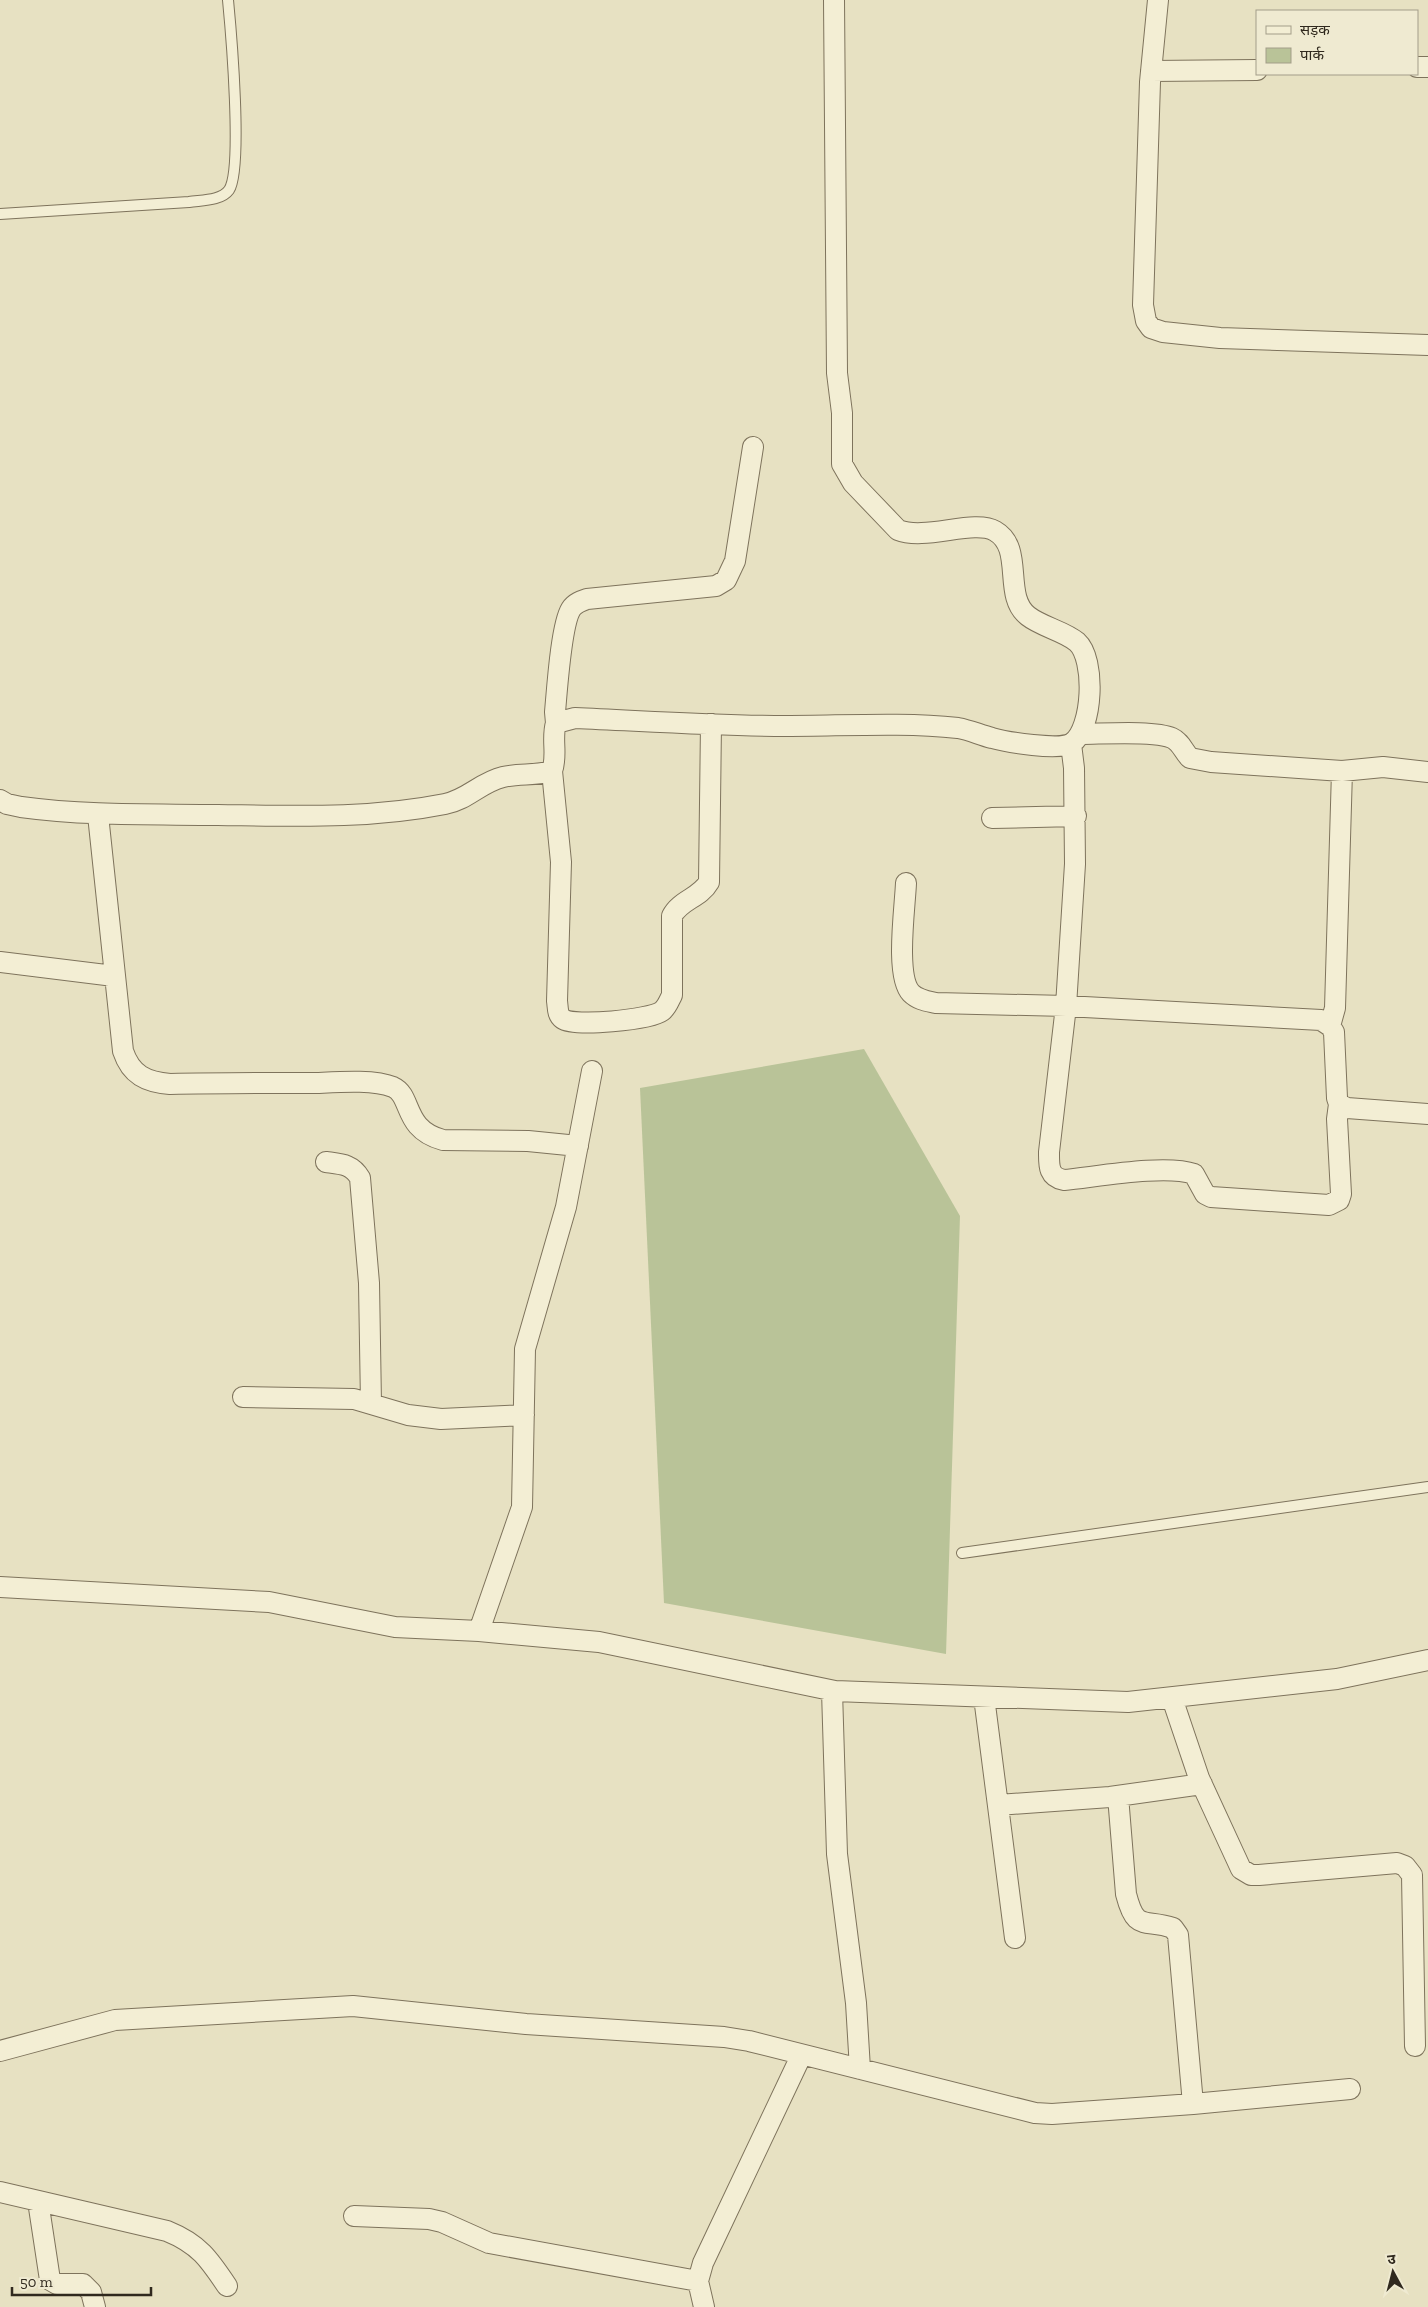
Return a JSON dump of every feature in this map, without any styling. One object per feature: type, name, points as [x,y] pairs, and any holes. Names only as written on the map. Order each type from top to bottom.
[{"type":"street","points":[[834,0],[838,373],[842,413],[842,464],[853,483],[898,530],[906,533],[928,533],[982,528],[993,530],[1003,536],[1009,550],[1018,607],[1027,616],[1047,628],[1077,642],[1084,653],[1090,684],[1085,723],[1076,739],[1075,864],[1066,1006],[1048,1167],[1057,1178],[1185,1171],[1194,1174],[1205,1194],[1211,1197],[1329,1205],[1339,1200],[1341,1194],[1336,1119],[1339,1104],[1337,1098],[1334,1032],[1330,1026],[1321,1020],[1306,1018],[1066,1006],[936,1002],[921,1000],[911,993],[905,982],[902,967],[906,883]]},
{"type":"street","points":[[1158,0],[1151,71],[1143,305],[1146,321],[1151,328],[1163,332],[1220,338],[1428,345]]},
{"type":"street","points":[[1151,71],[1256,70]]},
{"type":"street","points":[[711,724],[709,882],[703,892],[675,909],[672,916],[672,995],[667,1007],[649,1017],[576,1023],[564,1020],[559,1015],[557,1001],[561,862],[552,771],[555,762],[555,712],[564,636],[570,610],[577,603],[587,599],[716,586],[726,580],[735,561],[753,447]]},
{"type":"street","points":[[556,723],[575,718],[711,724],[928,726],[960,728],[1003,740],[1057,746],[1076,739],[1156,734],[1171,737],[1180,744],[1190,758],[1211,762],[1342,771],[1383,766],[1428,772]]},
{"type":"street","points":[[0,800],[21,808],[98,815],[381,814],[447,804],[466,797],[491,780],[505,776],[543,774],[552,771]]},
{"type":"street","points":[[1330,1026],[1335,1008],[1342,771]]},
{"type":"street","points":[[98,815],[123,1051],[127,1063],[138,1076],[155,1082],[379,1084],[394,1088],[401,1094],[420,1130],[431,1137],[443,1140],[528,1141],[578,1146]]},
{"type":"street","points":[[992,818],[1076,816]]},
{"type":"street","points":[[0,962],[114,976]]},
{"type":"street","points":[[479,1631],[522,1507],[525,1349],[566,1207],[592,1071]]},
{"type":"street","points":[[1339,1104],[1347,1108],[1428,1114]]},
{"type":"street","points":[[326,1162],[348,1165],[355,1169],[360,1178],[369,1283],[371,1404]]},
{"type":"street","points":[[243,1397],[354,1399],[408,1416],[441,1420],[524,1415]]},
{"type":"street","points":[[0,1587],[269,1602],[395,1627],[479,1631],[599,1642],[832,1691],[1128,1702],[1337,1680],[1428,1660]]},
{"type":"street","points":[[832,1691],[837,1854],[856,2003],[860,2069]]},
{"type":"street","points":[[984,1697],[1015,1938]]},
{"type":"street","points":[[1172,1698],[1202,1784],[1241,1869],[1246,1873],[1259,1875],[1398,1864],[1409,1870],[1412,1875],[1415,2046]]},
{"type":"street","points":[[998,1805],[1118,1796],[1202,1784]]},
{"type":"street","points":[[1118,1796],[1126,1894],[1130,1910],[1133,1916],[1143,1923],[1173,1928],[1178,1935],[1193,2104]]},
{"type":"street","points":[[0,2051],[88,2025],[115,2020],[353,2006],[526,2024],[724,2037],[749,2041],[801,2056],[1035,2113],[1193,2104],[1350,2088]]},
{"type":"street","points":[[704,2307],[698,2281],[703,2263],[801,2056]]},
{"type":"street","points":[[0,2192],[167,2231],[185,2238],[206,2255],[227,2286]]},
{"type":"street","points":[[38,2201],[50,2280],[58,2284],[83,2284],[91,2292],[95,2307]]},
{"type":"street","points":[[354,2216],[429,2219],[442,2222],[489,2243],[698,2281]]},
{"type":"lane","points":[[0,214],[189,202],[219,198],[228,191],[233,180],[234,164],[235,78],[228,0]]},
{"type":"lane","points":[[962,1553],[1428,1487]]},
{"type":"green space","points":[[864,1049],[960,1216],[946,1654],[664,1603],[640,1088]]}]
